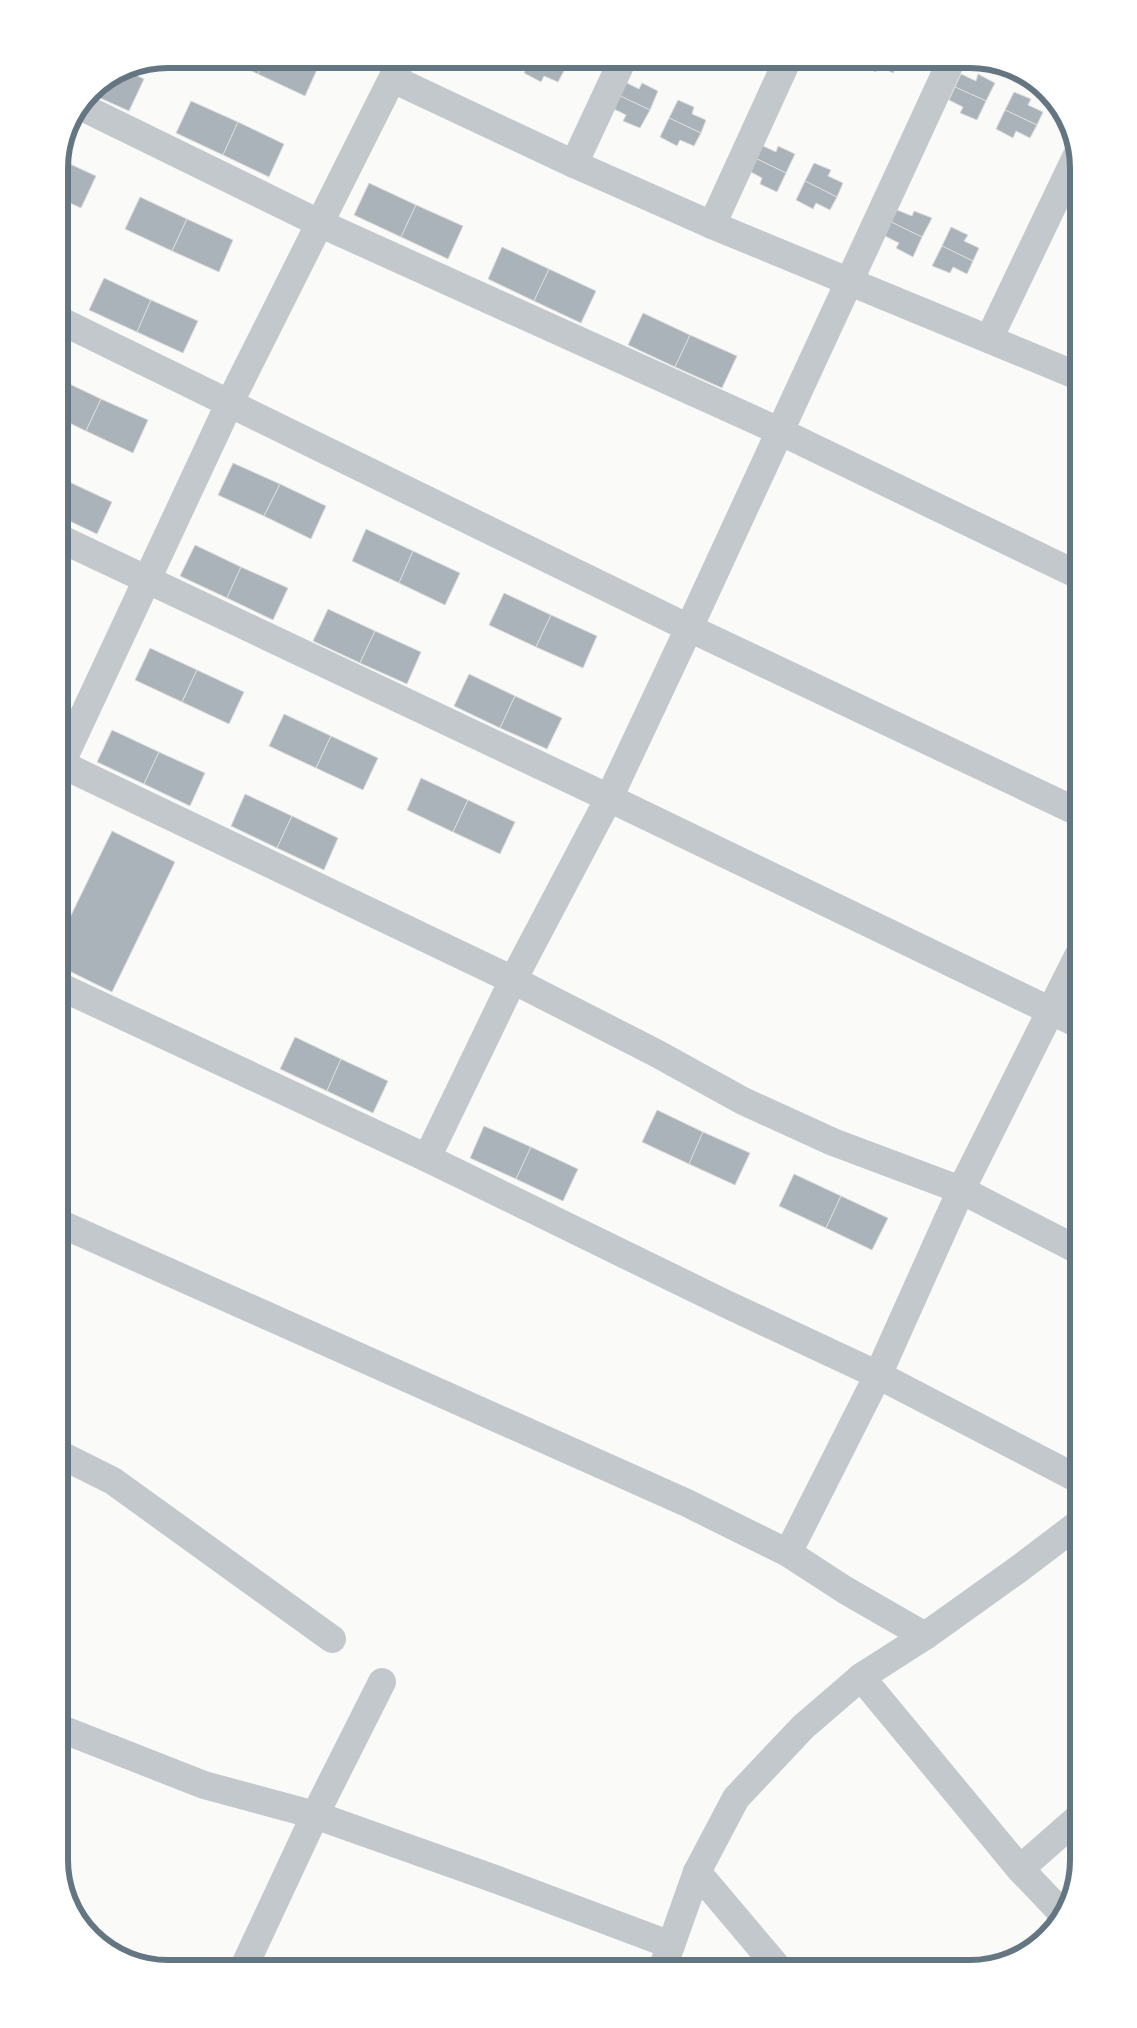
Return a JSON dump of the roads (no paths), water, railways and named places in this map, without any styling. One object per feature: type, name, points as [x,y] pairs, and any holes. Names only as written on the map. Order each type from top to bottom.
[{"type":"street","points":[[574,164],[619,68]]},
{"type":"street","points":[[712,225],[784,68]]},
{"type":"street","points":[[427,1158],[513,980],[609,798],[948,68]]},
{"type":"street","points":[[68,748],[230,402],[318,223],[397,69],[574,164],[712,225],[1070,373]]},
{"type":"street","points":[[86,109],[318,223],[779,431],[1070,572]]},
{"type":"street","points":[[989,338],[1070,169]]},
{"type":"street","points":[[68,324],[689,628],[1070,808]]},
{"type":"street","points":[[68,542],[609,798],[1070,1020]]},
{"type":"street","points":[[68,769],[513,980],[656,1053],[743,1101],[833,1142],[961,1190],[1070,1246]]},
{"type":"street","points":[[788,1554],[878,1375],[961,1190],[1070,972]]},
{"type":"street","points":[[68,990],[427,1158],[724,1303],[878,1375],[1070,1475]]},
{"type":"street","points":[[68,1227],[687,1502],[788,1554],[845,1590],[925,1636]]},
{"type":"street","points":[[68,1458],[113,1481],[332,1639]]},
{"type":"street","points":[[68,1732],[204,1785],[315,1815],[495,1879],[667,1957],[698,1872],[736,1798],[803,1727],[861,1676],[925,1636],[1070,1530]]},
{"type":"street","points":[[861,1676],[1020,1869],[1057,1909]]},
{"type":"street","points":[[247,1960],[315,1815],[382,1682]]},
{"type":"street","points":[[1020,1869],[1070,1825]]},
{"type":"street","points":[[698,1872],[771,1960]]}]
